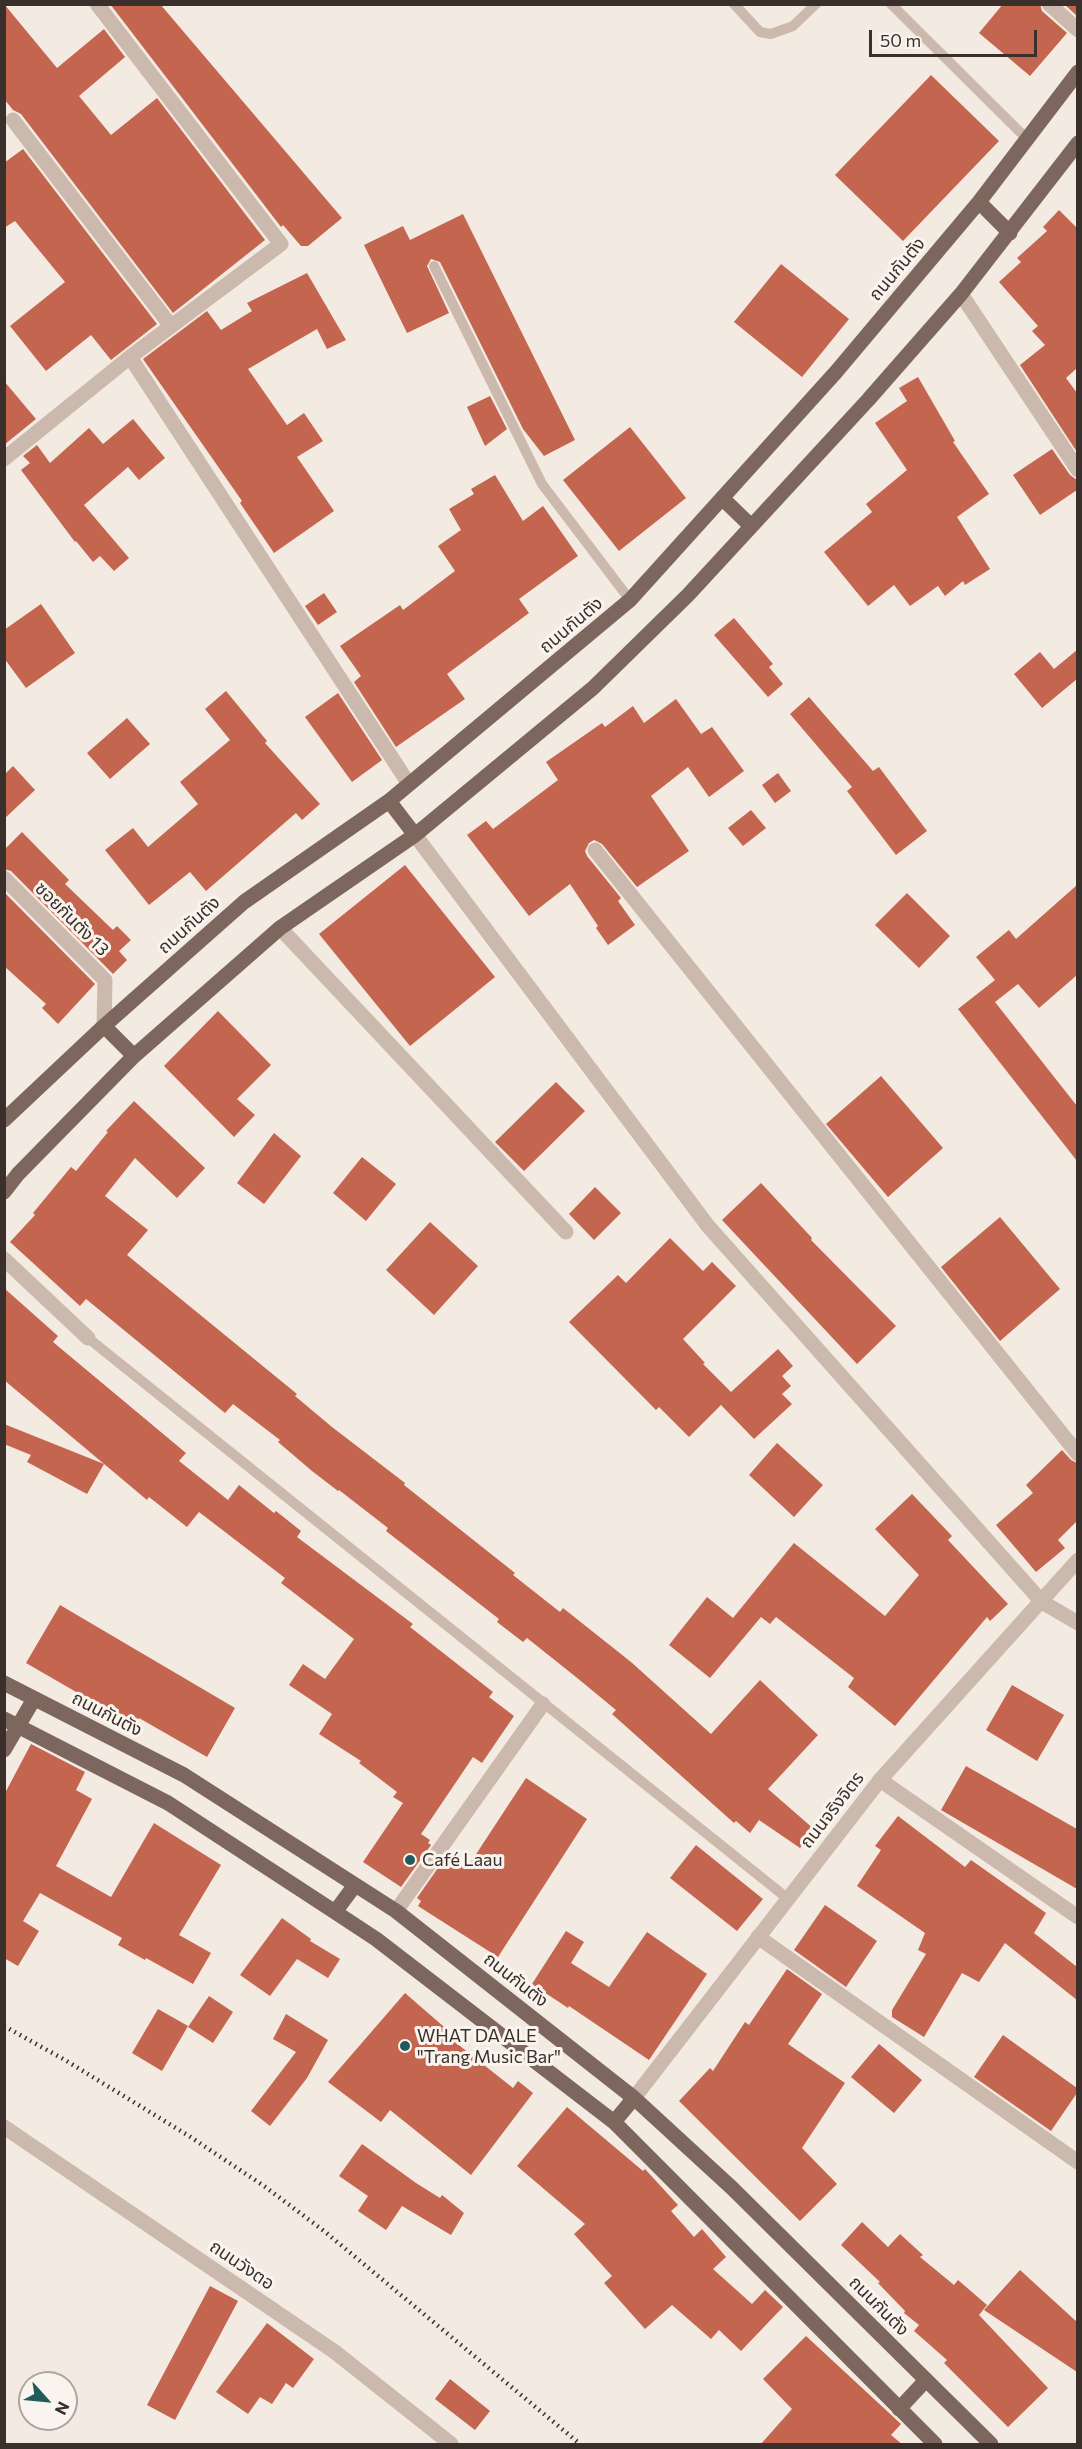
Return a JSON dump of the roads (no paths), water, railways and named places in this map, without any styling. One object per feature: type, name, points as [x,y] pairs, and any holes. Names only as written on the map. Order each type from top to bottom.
[{"type":"main road","name":"ถนนกันตัง","points":[[4,1120],[104,1026],[244,902],[389,801],[630,600],[836,372],[980,202],[1077,72]]},
{"type":"main road","points":[[4,1192],[18,1174],[134,1056],[280,928],[414,835],[592,688],[688,595],[868,400],[961,294],[1077,143]]},
{"type":"main road","points":[[980,202],[1010,233]]},
{"type":"main road","points":[[722,498],[751,526]]},
{"type":"main road","points":[[389,801],[414,835]]},
{"type":"main road","points":[[104,1026],[134,1056]]},
{"type":"main road","name":"ถนนกันตัง","points":[[4,1683],[184,1775],[396,1911],[634,2098],[740,2196],[991,2445]]},
{"type":"main road","points":[[4,1750],[34,1699]]},
{"type":"main road","points":[[4,1719],[168,1803],[376,1939],[614,2122],[935,2445]]},
{"type":"main road","points":[[335,1912],[355,1885]]},
{"type":"main road","points":[[614,2122],[634,2098]]},
{"type":"main road","points":[[899,2409],[926,2380]]},
{"type":"street","points":[[4,459],[130,357],[281,244],[97,4]]},
{"type":"street","points":[[1049,4],[1077,30]]},
{"type":"street","points":[[13,120],[171,326]]},
{"type":"street","points":[[961,294],[1077,470]]},
{"type":"street","points":[[130,357],[409,784]]},
{"type":"street","points":[[414,835],[708,1226],[1042,1602],[1077,1623]]},
{"type":"street","points":[[595,850],[1077,1454]]},
{"type":"street","name":"ซอยกันตัง 13","points":[[4,878],[105,980],[104,1026]]},
{"type":"street","points":[[280,928],[566,1232]]},
{"type":"street","points":[[4,1259],[88,1338]]},
{"type":"street","name":"ถนนจริงจิตร","points":[[634,2098],[880,1780],[1042,1602],[1077,1560]]},
{"type":"street","points":[[396,1911],[543,1704]]},
{"type":"street","points":[[880,1780],[1077,1917]]},
{"type":"street","points":[[758,1937],[1077,2162]]},
{"type":"street","name":"ถนนวังตอ","points":[[4,2127],[335,2352],[451,2445]]},
{"type":"lane","points":[[734,4],[760,32],[771,34],[793,26],[816,4]]},
{"type":"lane","points":[[891,4],[1027,139]]},
{"type":"lane","points":[[434,266],[542,484],[630,600]]},
{"type":"lane","points":[[88,1338],[787,1898]]},
{"type":"railway","points":[[4,2026],[65,2060],[189,2136],[264,2186],[324,2231],[580,2444]]},
{"type":"place","name":"Café Laau","points":[[410,1860]]},
{"type":"place","name":"WHAT DA ALE \"Trang Music Bar\"","points":[[405,2046]]}]
